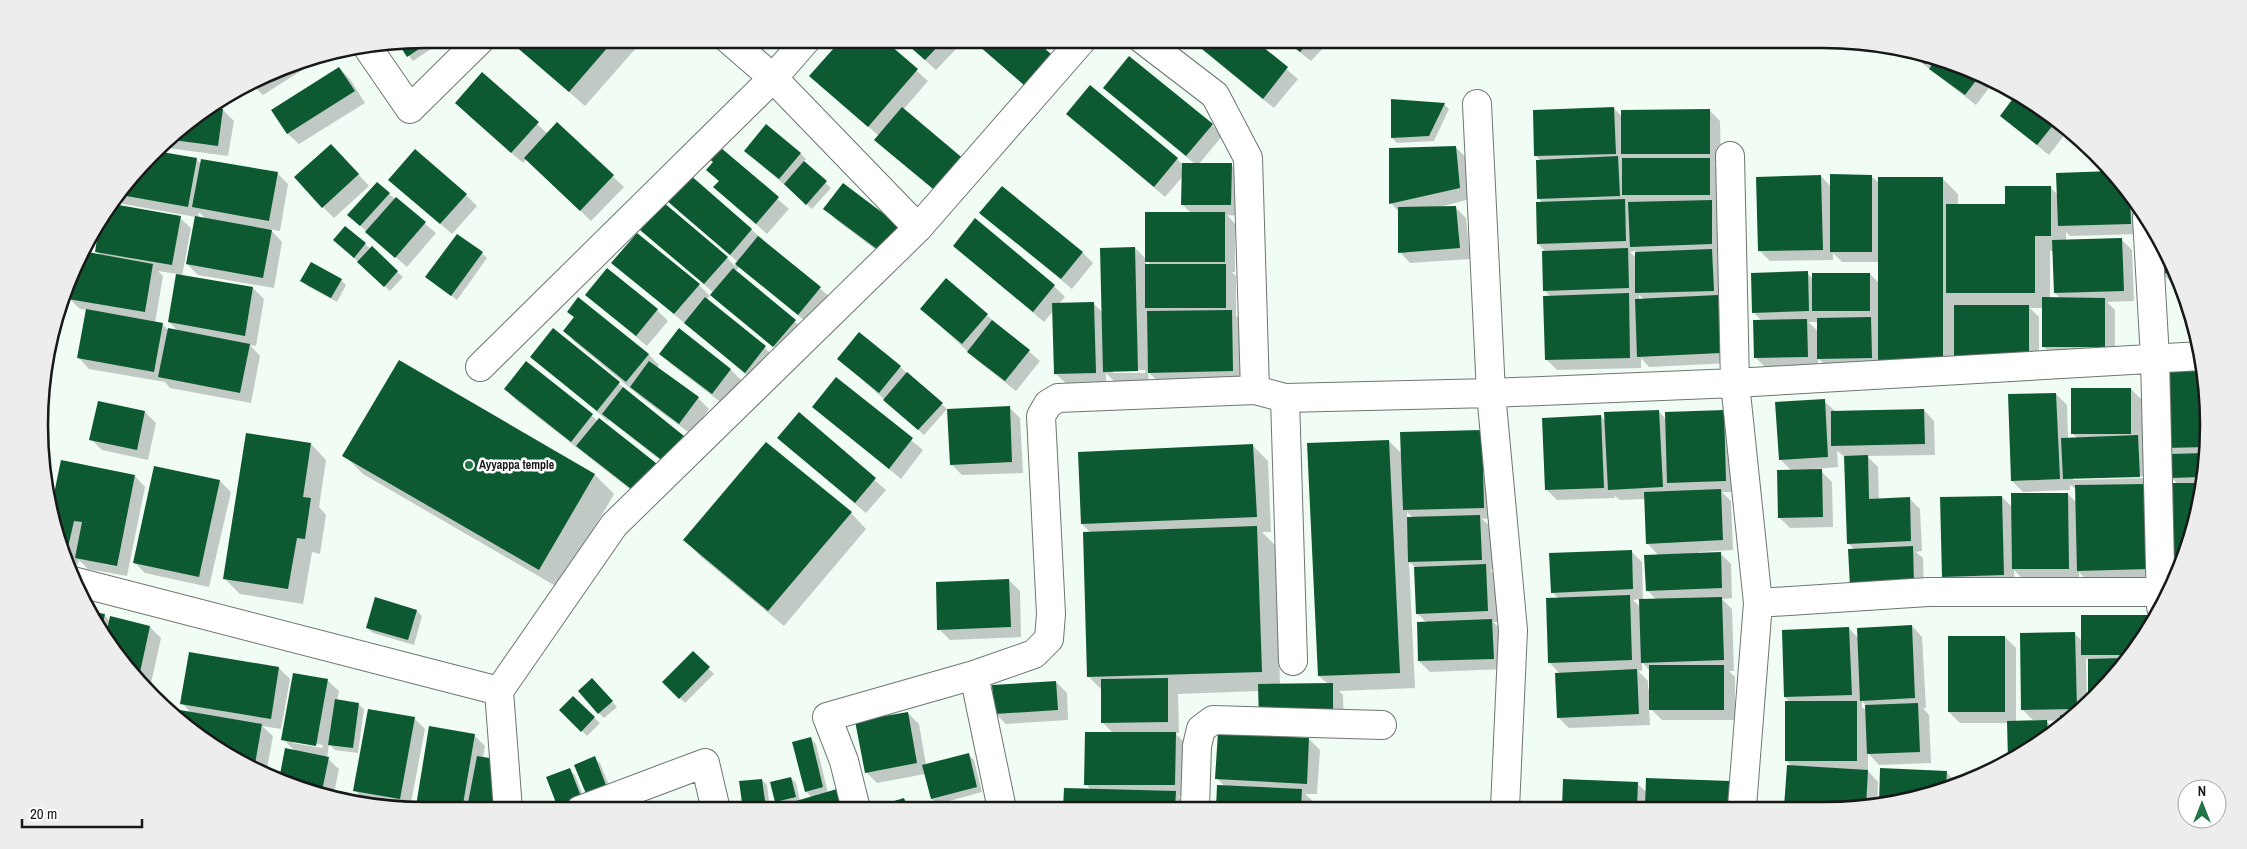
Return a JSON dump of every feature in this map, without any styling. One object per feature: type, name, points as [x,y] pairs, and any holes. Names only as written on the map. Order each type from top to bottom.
[{"type":"street","points":[[371,52],[410,108],[472,48]]},
{"type":"street","points":[[738,48],[773,78],[918,228]]},
{"type":"street","points":[[480,367],[773,78],[799,48]]},
{"type":"street","points":[[507,802],[499,691],[614,525],[918,228],[1075,48]]},
{"type":"street","points":[[1154,48],[1215,95],[1248,158],[1255,390]]},
{"type":"street","points":[[1476,104],[1491,393],[1513,630],[1504,802]]},
{"type":"street","points":[[1730,156],[1735,383],[1758,603],[1742,802]]},
{"type":"street","points":[[2148,234],[2155,358],[2163,587]]},
{"type":"street","points":[[854,802],[844,762],[828,717],[974,675],[1034,654],[1049,639],[1051,614],[1041,416],[1048,404],[1058,398],[1255,390],[1284,398],[1491,393],[1735,383],[2193,356]]},
{"type":"street","points":[[1284,398],[1293,661]]},
{"type":"street","points":[[83,583],[499,691]]},
{"type":"street","points":[[1758,603],[1928,592],[2158,597]]},
{"type":"street","points":[[974,675],[1001,802]]},
{"type":"street","points":[[1195,802],[1197,746],[1201,729],[1213,720],[1382,725]]},
{"type":"street","points":[[601,802],[705,763],[714,802]]},
{"type":"building","points":[[401,48],[420,48],[407,57]]},
{"type":"building","points":[[518,48],[607,48],[569,92]]},
{"type":"building","points":[[834,48],[894,48],[918,69],[868,127],[809,76]]},
{"type":"building","points":[[911,48],[936,48],[925,60]]},
{"type":"building","points":[[981,48],[1044,48],[1051,54],[1024,85]]},
{"type":"building","points":[[1201,48],[1264,48],[1288,67],[1263,99]]},
{"type":"building","points":[[1295,48],[1303,48],[1300,52]]},
{"type":"building","points":[[1129,56],[1213,124],[1186,156],[1103,88]]},
{"type":"building","points":[[1932,64],[1976,80],[1965,95],[1929,69]]},
{"type":"building","points":[[339,67],[355,91],[287,134],[271,110]]},
{"type":"building","points":[[482,72],[539,122],[511,153],[455,103]]},
{"type":"building","points":[[1090,85],[1178,158],[1154,187],[1066,114]]},
{"type":"building","points":[[1391,99],[1445,103],[1429,136],[1391,138]]},
{"type":"building","points":[[2013,99],[2053,126],[2037,145],[2000,116]]},
{"type":"building","points":[[902,107],[966,161],[938,193],[874,140]]},
{"type":"building","points":[[1614,107],[1616,154],[1534,156],[1533,110]]},
{"type":"building","points":[[223,109],[218,146],[177,140],[215,111]]},
{"type":"building","points":[[1710,109],[1710,154],[1621,154],[1621,110]]},
{"type":"building","points":[[557,122],[614,175],[580,211],[524,158]]},
{"type":"building","points":[[766,124],[801,153],[779,179],[744,151]]},
{"type":"building","points":[[714,142],[779,197],[756,224],[713,187],[719,181],[706,170],[713,162],[703,154]]},
{"type":"building","points":[[331,144],[359,174],[322,208],[294,177]]},
{"type":"building","points":[[1456,146],[1460,188],[1389,204],[1389,148]]},
{"type":"building","points":[[415,149],[467,194],[440,224],[388,180]]},
{"type":"building","points":[[164,152],[197,158],[188,207],[125,196]]},
{"type":"building","points":[[1618,156],[1620,196],[1537,199],[1536,160]]},
{"type":"building","points":[[1622,158],[1710,158],[1710,195],[1622,195]]},
{"type":"building","points":[[201,159],[278,172],[269,221],[192,207]]},
{"type":"building","points":[[804,161],[827,181],[806,205],[784,184]]},
{"type":"building","points":[[1182,163],[1232,163],[1231,205],[1181,205]]},
{"type":"building","points":[[2102,171],[2130,207],[2131,224],[2058,226],[2056,173]]},
{"type":"building","points":[[689,174],[752,229],[730,255],[666,200]]},
{"type":"building","points":[[1830,174],[1872,175],[1872,252],[1830,252]]},
{"type":"building","points":[[1821,175],[1823,250],[1758,251],[1756,177]]},
{"type":"building","points":[[1878,177],[1943,177],[1943,360],[1878,360]]},
{"type":"building","points":[[377,182],[390,193],[360,226],[347,215]]},
{"type":"building","points":[[843,183],[904,229],[885,255],[823,209]]},
{"type":"building","points":[[1002,186],[1083,252],[1061,279],[979,213]]},
{"type":"building","points":[[2005,186],[2051,186],[2051,236],[2035,236],[2035,293],[1946,293],[1946,204],[2005,204]]},
{"type":"building","points":[[396,197],[426,222],[395,258],[365,232]]},
{"type":"building","points":[[1625,199],[1626,241],[1537,244],[1536,202]]},
{"type":"building","points":[[1712,200],[1712,244],[1630,247],[1628,202]]},
{"type":"building","points":[[663,202],[728,257],[704,284],[640,230]]},
{"type":"building","points":[[118,205],[181,216],[172,265],[95,252],[97,237]]},
{"type":"building","points":[[1456,206],[1460,248],[1398,253],[1398,207]]},
{"type":"building","points":[[1145,212],[1225,212],[1225,262],[1145,262]]},
{"type":"building","points":[[195,216],[272,230],[263,278],[186,264]]},
{"type":"building","points":[[975,218],[1055,285],[1033,312],[953,246]]},
{"type":"building","points":[[345,226],[366,243],[354,258],[333,240]]},
{"type":"building","points":[[637,233],[700,284],[674,314],[611,263]]},
{"type":"building","points":[[457,234],[483,252],[451,296],[425,277]]},
{"type":"building","points":[[758,236],[821,287],[798,315],[735,264]]},
{"type":"building","points":[[2122,238],[2124,291],[2054,293],[2052,240]]},
{"type":"building","points":[[372,246],[398,271],[384,287],[357,262]]},
{"type":"building","points":[[1135,247],[1138,371],[1103,372],[1100,248]]},
{"type":"building","points":[[1628,248],[1629,288],[1543,291],[1542,251]]},
{"type":"building","points":[[1712,249],[1714,291],[1635,293],[1635,252]]},
{"type":"building","points":[[89,252],[153,264],[145,312],[69,299]]},
{"type":"building","points":[[2161,259],[2168,273],[2161,273]]},
{"type":"building","points":[[311,262],[342,279],[331,298],[300,281]]},
{"type":"building","points":[[1145,264],[1226,264],[1226,308],[1145,308]]},
{"type":"building","points":[[607,268],[658,309],[636,336],[585,295]]},
{"type":"building","points":[[733,268],[796,320],[773,347],[710,295]]},
{"type":"building","points":[[1808,271],[1809,311],[1752,313],[1751,273]]},
{"type":"building","points":[[1812,273],[1870,273],[1870,311],[1812,311]]},
{"type":"building","points":[[176,274],[253,287],[245,336],[168,322]]},
{"type":"building","points":[[946,278],[988,314],[962,344],[920,309]]},
{"type":"building","points":[[1629,293],[1630,358],[1545,360],[1543,296]]},
{"type":"building","points":[[1718,295],[1721,353],[1637,357],[1635,299]]},
{"type":"building","points":[[578,297],[649,354],[626,382],[563,331],[574,317],[567,312]]},
{"type":"building","points":[[705,297],[766,346],[745,373],[684,323]]},
{"type":"building","points":[[2042,297],[2105,298],[2105,347],[2042,347]]},
{"type":"building","points":[[1094,302],[1096,373],[1054,374],[1052,303]]},
{"type":"building","points":[[1954,305],[2029,305],[2029,358],[1954,358]]},
{"type":"building","points":[[86,309],[163,323],[154,372],[77,358]]},
{"type":"building","points":[[1232,310],[1233,371],[1148,373],[1147,311]]},
{"type":"building","points":[[1871,317],[1872,358],[1817,359],[1817,318]]},
{"type":"building","points":[[1807,319],[1808,357],[1754,358],[1753,320]]},
{"type":"building","points":[[992,320],[1030,350],[1005,381],[967,352]]},
{"type":"building","points":[[168,328],[250,344],[240,393],[158,377]]},
{"type":"building","points":[[553,328],[620,382],[597,411],[530,357]]},
{"type":"building","points":[[679,328],[731,369],[712,394],[659,354]]},
{"type":"building","points":[[859,332],[901,366],[879,393],[837,359]]},
{"type":"building","name":"Ayyappa temple","points":[[399,360],[595,474],[539,570],[342,456]]},
{"type":"building","points":[[526,361],[593,414],[571,442],[504,389]]},
{"type":"building","points":[[649,361],[699,397],[679,424],[630,387]]},
{"type":"building","points":[[2195,369],[2199,400],[2199,447],[2165,448],[2163,370]]},
{"type":"building","points":[[907,372],[943,403],[918,430],[883,400]]},
{"type":"building","points":[[836,377],[913,438],[889,469],[812,407]]},
{"type":"building","points":[[623,387],[684,436],[663,461],[602,414]]},
{"type":"building","points":[[2071,388],[2131,388],[2131,434],[2071,434]]},
{"type":"building","points":[[2056,393],[2060,479],[2011,481],[2008,394]]},
{"type":"building","points":[[1825,399],[1828,457],[1779,460],[1775,402]]},
{"type":"building","points":[[98,401],[145,411],[137,450],[89,440]]},
{"type":"building","points":[[1010,406],[1012,462],[950,465],[947,409]]},
{"type":"building","points":[[1924,409],[1925,444],[1831,446],[1831,411]]},
{"type":"building","points":[[1659,410],[1663,487],[1608,490],[1604,412]]},
{"type":"building","points":[[1724,410],[1726,481],[1667,483],[1665,412]]},
{"type":"building","points":[[799,412],[876,478],[855,503],[777,438]]},
{"type":"building","points":[[1601,415],[1604,488],[1545,490],[1542,418]]},
{"type":"building","points":[[599,418],[661,467],[639,495],[576,446]]},
{"type":"building","points":[[1482,430],[1484,508],[1403,510],[1400,432]]},
{"type":"building","points":[[246,433],[311,443],[303,497],[311,498],[305,539],[297,538],[288,589],[223,579]]},
{"type":"building","points":[[2138,435],[2140,477],[2063,479],[2061,438]]},
{"type":"building","points":[[1389,440],[1400,673],[1318,676],[1307,443]]},
{"type":"building","points":[[766,442],[852,512],[768,611],[683,540]]},
{"type":"building","points":[[1253,444],[1257,517],[1081,524],[1078,452]]},
{"type":"building","points":[[2198,453],[2195,477],[2170,478],[2169,454]]},
{"type":"building","points":[[1868,455],[1869,499],[1910,497],[1911,541],[1847,544],[1844,456]]},
{"type":"building","points":[[61,460],[135,475],[117,566],[75,558],[82,522],[74,521],[68,546],[60,522],[54,493]]},
{"type":"building","points":[[154,466],[220,480],[199,577],[133,563]]},
{"type":"building","points":[[1822,469],[1823,517],[1778,518],[1777,470]]},
{"type":"building","points":[[2168,483],[2194,483],[2187,522],[2176,556],[2167,556]]},
{"type":"building","points":[[2147,484],[2149,569],[2077,571],[2075,485]]},
{"type":"building","points":[[1721,489],[1723,540],[1646,544],[1644,492]]},
{"type":"building","points":[[2011,493],[2068,493],[2069,569],[2012,569]]},
{"type":"building","points":[[2002,496],[2004,575],[1942,577],[1940,497]]},
{"type":"building","points":[[1480,515],[1482,560],[1408,562],[1407,517]]},
{"type":"building","points":[[1257,526],[1262,672],[1087,677],[1083,532]]},
{"type":"building","points":[[1913,546],[1914,584],[1850,587],[1848,549]]},
{"type":"building","points":[[1632,550],[1633,589],[1551,593],[1549,553]]},
{"type":"building","points":[[1721,552],[1722,588],[1646,591],[1644,555]]},
{"type":"building","points":[[1486,564],[1488,611],[1416,614],[1414,567]]},
{"type":"building","points":[[1009,579],[1011,627],[937,630],[936,582]]},
{"type":"building","points":[[1630,595],[1632,660],[1548,663],[1546,598]]},
{"type":"building","points":[[375,597],[417,610],[408,640],[366,628]]},
{"type":"building","points":[[1722,597],[1724,660],[1641,663],[1639,599]]},
{"type":"building","points":[[98,613],[105,614],[103,622]]},
{"type":"building","points":[[2081,615],[2148,615],[2121,655],[2081,655]]},
{"type":"building","points":[[110,616],[150,626],[140,672],[125,654],[107,628]]},
{"type":"building","points":[[1492,619],[1494,659],[1418,661],[1417,622]]},
{"type":"building","points":[[1912,625],[1915,698],[1860,701],[1857,628]]},
{"type":"building","points":[[1849,627],[1852,695],[1784,697],[1782,630]]},
{"type":"building","points":[[2075,632],[2077,702],[2070,709],[2021,710],[2020,633]]},
{"type":"building","points":[[1948,636],[2005,636],[2005,712],[1948,712]]},
{"type":"building","points":[[693,651],[710,667],[679,699],[662,682]]},
{"type":"building","points":[[189,652],[279,667],[271,719],[180,704]]},
{"type":"building","points":[[2119,658],[2088,692],[2088,659]]},
{"type":"building","points":[[1649,665],[1724,665],[1724,710],[1649,710]]},
{"type":"building","points":[[1637,669],[1639,714],[1557,718],[1555,673]]},
{"type":"building","points":[[293,673],[328,679],[316,746],[281,740]]},
{"type":"building","points":[[592,678],[613,701],[598,714],[578,691]]},
{"type":"building","points":[[1168,678],[1168,722],[1101,723],[1101,679]]},
{"type":"building","points":[[1056,681],[1058,710],[994,714],[992,685]]},
{"type":"building","points":[[1333,683],[1333,719],[1259,721],[1258,684]]},
{"type":"building","points":[[573,696],[595,717],[581,732],[559,710]]},
{"type":"building","points":[[335,699],[359,703],[353,748],[328,745]]},
{"type":"building","points":[[1785,701],[1857,701],[1857,761],[1785,761]]},
{"type":"building","points":[[1918,703],[1920,752],[1867,754],[1865,705]]},
{"type":"building","points":[[368,709],[415,717],[400,799],[353,791]]},
{"type":"building","points":[[180,711],[262,724],[255,762],[215,738]]},
{"type":"building","points":[[908,712],[917,763],[865,773],[855,721]]},
{"type":"building","points":[[2047,720],[2048,727],[2008,753],[2007,721]]},
{"type":"building","points":[[429,726],[475,734],[463,802],[417,802]]},
{"type":"building","points":[[1085,732],[1176,732],[1175,785],[1084,785]]},
{"type":"building","points":[[1218,732],[1309,738],[1307,784],[1215,779]]},
{"type":"building","points":[[811,737],[823,787],[805,792],[792,742]]},
{"type":"building","points":[[285,748],[329,757],[323,788],[280,773]]},
{"type":"building","points":[[969,753],[977,787],[931,799],[922,765]]},
{"type":"building","points":[[477,756],[502,760],[495,802],[468,802]]},
{"type":"building","points":[[595,756],[607,788],[587,796],[574,765]]},
{"type":"building","points":[[1787,765],[1868,770],[1866,799],[1847,801],[1784,802]]},
{"type":"building","points":[[570,768],[582,799],[574,802],[556,802],[546,777]]},
{"type":"building","points":[[1880,768],[1947,771],[1946,780],[1920,789],[1879,797]]},
{"type":"building","points":[[791,777],[796,797],[775,802],[770,782]]},
{"type":"building","points":[[1646,778],[1730,781],[1729,802],[1645,802]]},
{"type":"building","points":[[762,779],[765,802],[742,802],[739,781]]},
{"type":"building","points":[[1563,779],[1638,782],[1637,802],[1562,802]]},
{"type":"building","points":[[1217,785],[1302,789],[1301,802],[1216,802]]},
{"type":"building","points":[[1064,788],[1176,791],[1175,802],[1063,802]]},
{"type":"building","points":[[837,789],[841,802],[792,802]]},
{"type":"building","points":[[904,798],[905,802],[891,802]]},
{"type":"place","name":"Ayyappa temple","points":[[469,465]]}]
